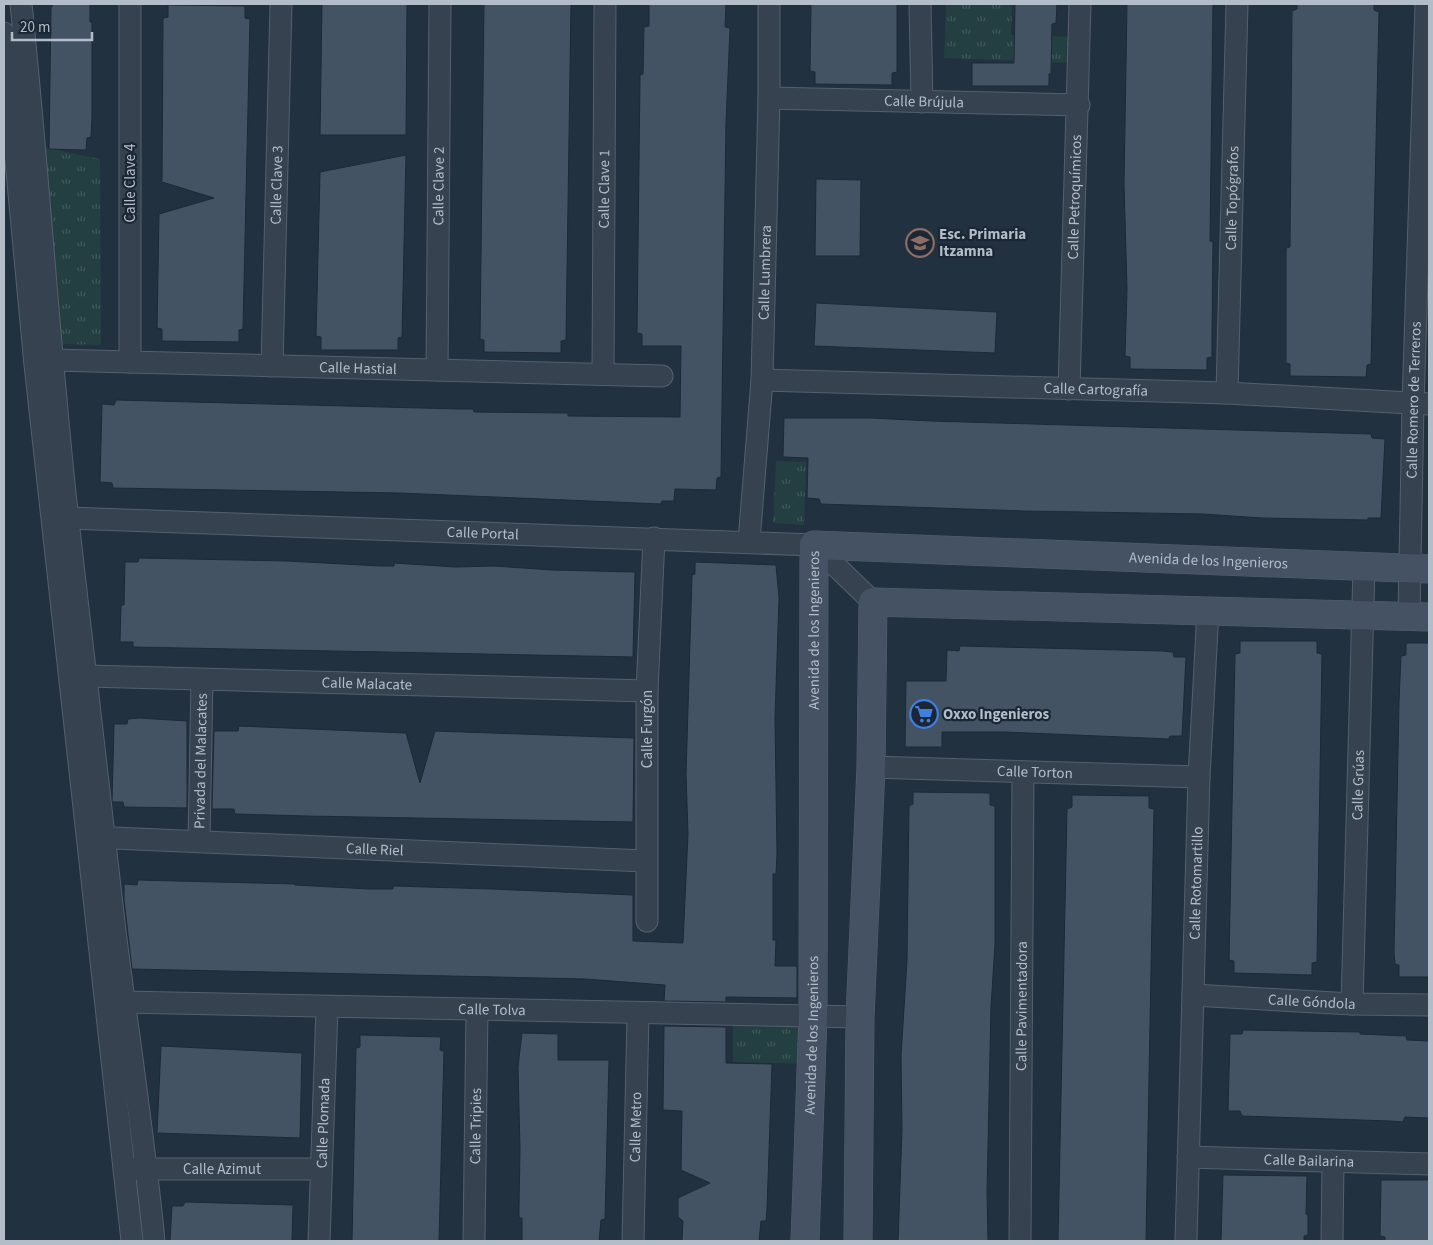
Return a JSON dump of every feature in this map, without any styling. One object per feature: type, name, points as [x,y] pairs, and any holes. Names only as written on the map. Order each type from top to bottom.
[{"type":"street","points":[[21,4],[36,146],[68,518],[87,676],[95,837],[123,1170],[132,1241]]},
{"type":"street","name":"Calle Clave 4","points":[[130,4],[130,362]]},
{"type":"street","name":"Calle Clave 3","points":[[272,366],[281,4]]},
{"type":"street","name":"Calle Clave 2","points":[[437,370],[440,4]]},
{"type":"street","name":"Calle Clave 1","points":[[603,374],[605,4]]},
{"type":"street","name":"Calle Lumbrera","points":[[749,541],[762,380],[769,98],[769,4]]},
{"type":"street","points":[[920,4],[922,102]]},
{"type":"street","name":"Calle Petroquímicos","points":[[1069,389],[1079,105],[1080,4]]},
{"type":"street","name":"Calle Topógrafos","points":[[1227,393],[1237,4]]},
{"type":"street","name":"Calle Romero de Terreros","points":[[1419,616],[1426,4]]},
{"type":"street","points":[[4,33],[35,366],[95,837],[124,1002],[147,1168],[154,1241]]},
{"type":"street","name":"Calle Brújula","points":[[769,98],[1079,105]]},
{"type":"street","name":"Calle Hastial","points":[[53,360],[662,376]]},
{"type":"street","name":"Calle Cartografía","points":[[762,380],[1227,393],[1421,404]]},
{"type":"street","name":"Calle Portal","points":[[68,518],[749,541],[814,545]]},
{"type":"street","name":"Calle Furgón","points":[[647,920],[645,861],[647,691],[654,538]]},
{"type":"street","points":[[814,545],[873,602],[1419,616]]},
{"type":"street","name":"Avenida de los Ingenieros","points":[[805,1241],[813,1016],[814,545],[1419,569]]},
{"type":"street","name":"Calle Grúas","points":[[1352,1004],[1364,568]]},
{"type":"street","points":[[858,1241],[860,1017],[871,766],[873,602]]},
{"type":"street","name":"Calle Rotomartillo","points":[[1186,1241],[1199,777],[1208,610]]},
{"type":"street","name":"Calle Malacate","points":[[87,676],[647,691]]},
{"type":"street","name":"Privada del Malacates","points":[[199,841],[202,680]]},
{"type":"street","name":"Calle Torton","points":[[871,766],[1199,777]]},
{"type":"street","name":"Calle Pavimentadora","points":[[1020,1241],[1023,772]]},
{"type":"street","name":"Calle Riel","points":[[95,837],[645,861]]},
{"type":"street","name":"Calle Góndola","points":[[1193,995],[1352,1004],[1429,1005]]},
{"type":"street","name":"Calle Tolva","points":[[124,1002],[638,1014],[860,1017]]},
{"type":"street","name":"Calle Plomada","points":[[319,1241],[327,1007]]},
{"type":"street","name":"Calle Tripies","points":[[474,1241],[477,1010]]},
{"type":"street","name":"Calle Metro","points":[[633,1241],[638,1014]]},
{"type":"street","name":"Calle Bailarina","points":[[1188,1157],[1429,1164]]},
{"type":"street","points":[[1332,1241],[1333,1161]]},
{"type":"street","name":"Calle Azimut","points":[[123,1170],[147,1168],[320,1169]]},
{"type":"green space","points":[[946,4],[1012,4],[1011,35],[1078,37],[1077,63],[944,58]]},
{"type":"green space","points":[[36,146],[100,159],[101,345],[51,344]]},
{"type":"green space","points":[[776,461],[806,462],[804,525],[773,523]]},
{"type":"green space","points":[[813,1016],[813,1064],[733,1062],[733,1018]]},
{"type":"building","points":[[53,4],[90,4],[90,22],[92,22],[92,117],[91,137],[87,138],[86,150],[49,149],[51,8]]},
{"type":"building","points":[[322,4],[407,4],[406,135],[320,135]]},
{"type":"building","points":[[484,4],[571,4],[566,340],[561,341],[561,353],[484,352],[484,340],[480,339]]},
{"type":"building","points":[[649,4],[726,4],[725,27],[730,28],[726,123],[721,477],[717,478],[716,490],[675,489],[674,501],[662,501],[661,504],[399,493],[113,488],[112,483],[100,482],[102,404],[114,405],[116,400],[473,409],[474,412],[568,413],[568,416],[680,417],[681,346],[642,346],[642,334],[637,333],[640,75],[643,74],[644,27],[649,26]]},
{"type":"building","points":[[811,4],[897,4],[897,72],[892,73],[892,85],[815,84],[815,72],[810,71]]},
{"type":"building","points":[[1015,4],[1057,4],[1056,23],[1052,24],[1049,86],[972,86],[972,63],[1014,63]]},
{"type":"building","points":[[1127,4],[1213,4],[1210,241],[1213,242],[1212,357],[1207,358],[1207,370],[1130,369],[1130,357],[1125,356],[1127,289],[1124,184]]},
{"type":"building","points":[[1297,4],[1374,4],[1374,10],[1379,12],[1371,364],[1367,365],[1366,377],[1290,376],[1290,364],[1286,363],[1286,248],[1290,247],[1292,11],[1297,9]]},
{"type":"building","points":[[168,5],[245,6],[245,18],[250,19],[243,329],[239,330],[239,342],[162,341],[162,329],[157,328],[159,214],[214,198],[162,182],[163,18],[168,17]]},
{"type":"building","points":[[406,155],[402,337],[398,338],[398,350],[321,350],[321,337],[316,336],[320,172]]},
{"type":"building","points":[[816,179],[861,180],[860,256],[815,256]]},
{"type":"building","points":[[816,303],[997,312],[995,353],[814,346]]},
{"type":"building","points":[[784,418],[871,418],[1371,434],[1372,438],[1385,439],[1381,518],[1368,518],[1368,520],[1262,518],[1203,514],[1024,511],[821,504],[819,499],[807,498],[808,458],[783,457]]},
{"type":"building","points":[[139,558],[287,561],[380,566],[394,566],[394,563],[455,567],[494,566],[635,572],[633,657],[133,647],[133,642],[120,642],[121,605],[124,605],[125,562],[138,562]]},
{"type":"building","points":[[695,562],[776,565],[779,598],[775,718],[777,853],[776,874],[773,874],[773,940],[776,940],[775,966],[797,966],[797,998],[726,997],[726,1002],[664,1001],[665,985],[585,979],[132,969],[124,884],[137,885],[138,880],[295,884],[369,889],[393,889],[393,886],[633,895],[633,941],[683,943],[688,834],[686,774],[692,575],[695,574]]},
{"type":"building","points":[[1240,641],[1317,641],[1317,653],[1322,654],[1317,962],[1312,963],[1312,975],[1234,973],[1234,961],[1229,960],[1235,654],[1240,653]]},
{"type":"building","points":[[1406,643],[1429,643],[1429,977],[1399,977],[1399,965],[1395,964],[1394,953],[1399,702],[1401,656],[1406,655]]},
{"type":"building","points":[[960,646],[1162,651],[1173,652],[1174,657],[1186,657],[1182,736],[1170,736],[1169,739],[1005,732],[942,732],[942,747],[905,747],[906,681],[946,681],[947,650],[959,651]]},
{"type":"building","points":[[128,719],[187,721],[187,808],[124,807],[123,802],[112,802],[114,724],[127,724]]},
{"type":"building","points":[[239,726],[406,733],[420,783],[435,731],[634,738],[633,822],[235,814],[234,809],[212,809],[214,731],[238,731]]},
{"type":"building","points":[[913,792],[990,793],[990,805],[995,806],[995,944],[991,1007],[987,1193],[988,1241],[898,1241],[902,1130],[901,1056],[907,960],[909,806],[913,804]]},
{"type":"building","points":[[1072,795],[1149,796],[1149,808],[1154,809],[1146,1241],[1058,1241],[1067,809],[1072,807]]},
{"type":"building","points":[[664,1026],[726,1027],[726,1063],[772,1064],[767,1209],[766,1221],[761,1221],[759,1241],[682,1241],[683,1221],[678,1217],[678,1198],[710,1183],[681,1170],[682,1111],[663,1110]]},
{"type":"building","points":[[1243,1030],[1360,1032],[1360,1034],[1406,1036],[1407,1040],[1429,1041],[1429,1118],[1405,1117],[1403,1122],[1242,1116],[1240,1111],[1228,1111],[1230,1034],[1242,1034]]},
{"type":"building","points":[[522,1033],[558,1034],[558,1060],[609,1060],[605,1219],[601,1220],[599,1241],[522,1241],[522,1218],[519,1218],[518,1067]]},
{"type":"building","points":[[360,1035],[441,1037],[440,1050],[444,1051],[439,1241],[352,1241],[356,1048],[360,1047]]},
{"type":"building","points":[[161,1046],[302,1053],[300,1138],[157,1133]]},
{"type":"building","points":[[1223,1175],[1307,1176],[1306,1214],[1308,1215],[1308,1235],[1304,1236],[1304,1241],[1221,1241]]},
{"type":"building","points":[[1381,1180],[1429,1180],[1429,1241],[1385,1241],[1385,1237],[1380,1236]]},
{"type":"building","points":[[185,1202],[293,1205],[292,1241],[170,1241],[172,1206],[183,1206]]},
{"type":"place","name":"Esc. Primaria Itzamna","points":[[920,243]]},
{"type":"place","name":"Oxxo Ingenieros","points":[[924,714]]}]
